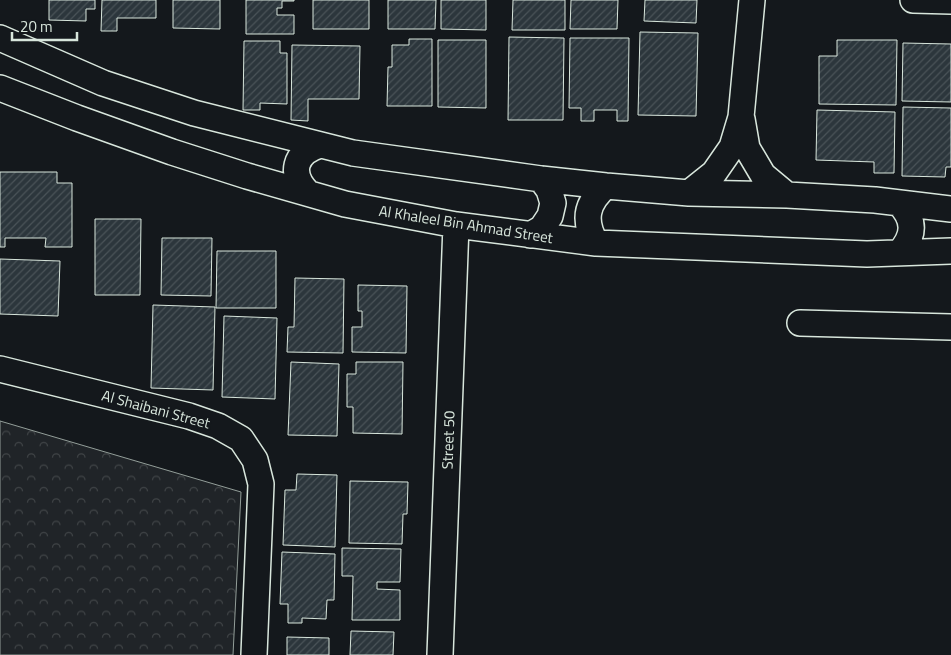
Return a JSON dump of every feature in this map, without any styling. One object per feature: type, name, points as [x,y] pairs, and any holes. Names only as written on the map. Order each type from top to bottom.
[{"type":"street","points":[[689,193],[714,173],[732,147],[742,117],[752,0]]},
{"type":"street","points":[[913,0],[951,1]]},
{"type":"street","points":[[0,38],[103,83],[194,112],[352,152],[540,179],[606,186],[689,193],[875,200],[951,209]]},
{"type":"street","name":"Al Khaleel Bin Ahmad Street","points":[[0,88],[172,152],[247,176],[345,204],[456,225],[596,243],[867,254],[951,251]]},
{"type":"street","points":[[742,117],[747,148],[763,175],[787,196]]},
{"type":"street","points":[[308,193],[301,186],[297,176],[297,165],[302,155],[310,148],[320,145]]},
{"type":"street","points":[[530,235],[542,228],[550,216],[552,203],[549,190],[540,179]]},
{"type":"street","points":[[596,243],[588,223],[588,212],[598,193],[606,186]]},
{"type":"street","points":[[899,203],[907,211],[911,222],[911,233],[907,244],[900,252]]},
{"type":"street","name":"Street 50","points":[[440,655],[456,225]]},
{"type":"street","points":[[800,323],[951,327]]},
{"type":"street","name":"Al Shaibani Street","points":[[0,369],[189,416],[218,426],[241,439],[255,460],[261,484],[254,655]]},
{"type":"green space","points":[[0,421],[241,492],[233,655],[0,655]]},
{"type":"building","points":[[49,0],[95,0],[95,9],[86,9],[86,21],[49,20]]},
{"type":"building","points":[[102,0],[156,0],[156,18],[117,18],[117,31],[101,31]]},
{"type":"building","points":[[173,0],[220,0],[220,29],[173,28]]},
{"type":"building","points":[[246,0],[294,0],[282,1],[282,8],[277,8],[277,15],[294,15],[294,34],[246,34]]},
{"type":"building","points":[[313,0],[369,0],[369,29],[313,29]]},
{"type":"building","points":[[388,0],[436,0],[435,29],[388,29]]},
{"type":"building","points":[[441,0],[486,0],[486,30],[441,29]]},
{"type":"building","points":[[513,0],[565,0],[565,30],[512,30]]},
{"type":"building","points":[[571,0],[618,0],[617,29],[570,29]]},
{"type":"building","points":[[645,0],[697,0],[696,23],[644,21]]},
{"type":"building","points":[[640,32],[698,33],[696,116],[638,115]]},
{"type":"building","points":[[509,37],[564,38],[563,120],[508,120]]},
{"type":"building","points":[[570,38],[629,38],[628,121],[617,121],[617,110],[594,110],[594,121],[581,121],[581,108],[569,108]]},
{"type":"building","points":[[409,39],[432,39],[432,106],[387,106],[388,67],[392,67],[392,45],[409,45]]},
{"type":"building","points":[[438,40],[486,40],[486,108],[438,107]]},
{"type":"building","points":[[837,40],[897,40],[896,105],[819,104],[819,56],[837,56]]},
{"type":"building","points":[[244,41],[280,41],[280,53],[287,53],[287,104],[260,103],[260,110],[243,110]]},
{"type":"building","points":[[903,43],[951,44],[951,102],[902,101]]},
{"type":"building","points":[[292,45],[360,46],[359,99],[308,99],[308,121],[291,120]]},
{"type":"building","points":[[903,107],[951,108],[951,167],[946,167],[945,177],[902,176]]},
{"type":"building","points":[[817,110],[895,112],[894,173],[874,173],[874,162],[816,160]]},
{"type":"building","points":[[0,172],[57,172],[57,183],[72,183],[72,247],[45,247],[46,238],[5,238],[5,247],[0,247]]},
{"type":"building","points":[[95,219],[141,219],[140,295],[95,295]]},
{"type":"building","points":[[162,238],[212,238],[211,296],[161,295]]},
{"type":"building","points":[[217,251],[276,251],[276,308],[216,308]]},
{"type":"building","points":[[0,259],[60,261],[58,316],[0,314]]},
{"type":"building","points":[[295,278],[344,279],[343,353],[287,352],[288,327],[294,327]]},
{"type":"building","points":[[358,285],[407,286],[406,353],[352,352],[352,327],[362,327],[362,311],[358,311]]},
{"type":"building","points":[[153,305],[215,307],[213,390],[151,388]]},
{"type":"building","points":[[224,316],[277,318],[275,399],[222,397]]},
{"type":"building","points":[[291,362],[339,364],[337,436],[288,435]]},
{"type":"building","points":[[356,362],[403,362],[402,434],[353,433],[353,407],[347,407],[347,374],[356,374]]},
{"type":"building","points":[[297,474],[337,475],[335,547],[283,545],[285,490],[296,490]]},
{"type":"building","points":[[350,481],[408,482],[407,514],[403,514],[402,544],[349,543]]},
{"type":"building","points":[[342,548],[401,549],[400,582],[377,582],[377,589],[400,590],[400,620],[352,620],[353,576],[342,576]]},
{"type":"building","points":[[282,552],[335,554],[334,600],[327,600],[326,619],[302,618],[302,623],[288,623],[288,604],[280,604]]},
{"type":"building","points":[[351,631],[394,632],[393,655],[350,655]]},
{"type":"building","points":[[287,637],[329,638],[329,655],[287,655]]}]
